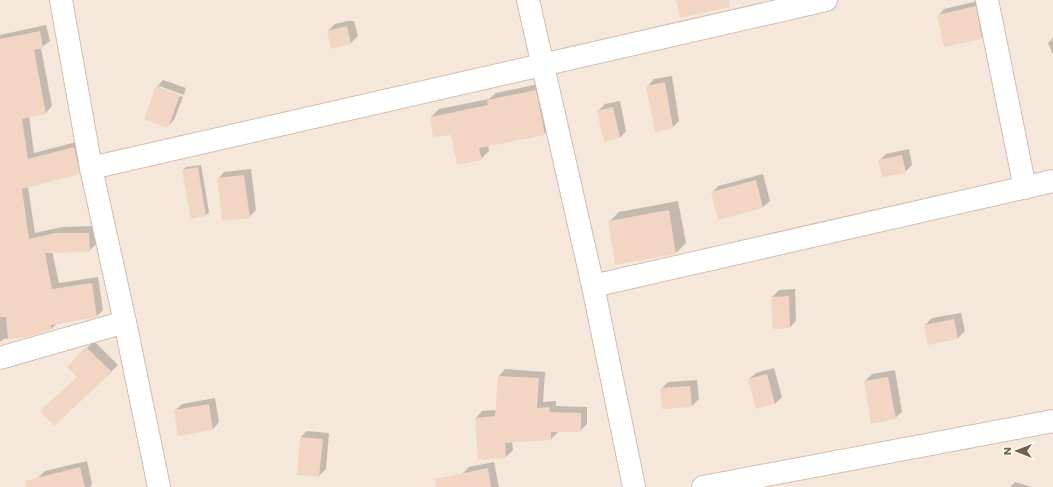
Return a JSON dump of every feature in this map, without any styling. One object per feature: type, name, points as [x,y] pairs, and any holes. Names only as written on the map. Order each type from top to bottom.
[{"type":"street","points":[[60,0],[91,168],[159,487]]},
{"type":"street","points":[[528,0],[593,286],[634,487]]},
{"type":"street","points":[[91,168],[826,0]]},
{"type":"street","points":[[987,0],[1024,188]]},
{"type":"street","points":[[593,286],[1053,181]]},
{"type":"street","points":[[0,358],[125,322]]},
{"type":"street","points":[[703,487],[1053,421]]},
{"type":"shaded area","points":[[0,0],[1053,0],[1053,487],[0,487]]},
{"type":"building","points":[[676,0],[729,0],[730,7],[680,18]]},
{"type":"building","points":[[976,6],[982,39],[944,47],[937,15]]},
{"type":"building","points":[[347,26],[351,44],[331,49],[327,31]]},
{"type":"building","points":[[40,31],[43,48],[34,50],[46,114],[22,119],[28,159],[74,147],[80,174],[22,189],[29,239],[55,233],[89,233],[90,252],[45,253],[52,289],[92,283],[97,317],[51,325],[51,330],[27,337],[8,339],[6,317],[0,317],[0,39]]},
{"type":"building","points":[[665,82],[673,128],[655,132],[646,86]]},
{"type":"building","points":[[156,86],[180,95],[168,128],[144,119]]},
{"type":"building","points":[[536,90],[545,135],[479,148],[482,160],[457,165],[451,135],[433,137],[430,117],[488,105],[487,100]]},
{"type":"building","points":[[613,107],[620,138],[604,142],[597,111]]},
{"type":"building","points":[[902,155],[906,173],[882,177],[878,160]]},
{"type":"building","points":[[198,167],[206,216],[191,219],[182,170]]},
{"type":"building","points":[[244,175],[250,218],[222,221],[217,178]]},
{"type":"building","points":[[756,180],[763,208],[718,220],[711,192]]},
{"type":"building","points":[[669,210],[676,254],[615,265],[608,221]]},
{"type":"building","points":[[789,296],[790,328],[773,329],[771,297]]},
{"type":"building","points":[[954,319],[958,339],[928,345],[924,325]]},
{"type":"building","points":[[86,347],[112,372],[54,426],[40,411],[77,377],[67,367]]},
{"type":"building","points":[[767,374],[775,404],[756,409],[748,379]]},
{"type":"building","points":[[498,376],[539,378],[537,408],[549,407],[550,412],[581,413],[581,432],[551,432],[551,440],[505,443],[506,458],[478,460],[475,418],[495,416]]},
{"type":"building","points":[[888,377],[896,419],[871,424],[864,381]]},
{"type":"building","points":[[690,386],[692,407],[662,409],[660,388]]},
{"type":"building","points":[[209,404],[213,430],[178,436],[174,410]]},
{"type":"building","points":[[300,437],[323,439],[319,477],[297,475]]},
{"type":"building","points":[[80,467],[85,487],[26,487],[25,481]]},
{"type":"building","points":[[488,468],[491,487],[436,487],[435,479]]}]
